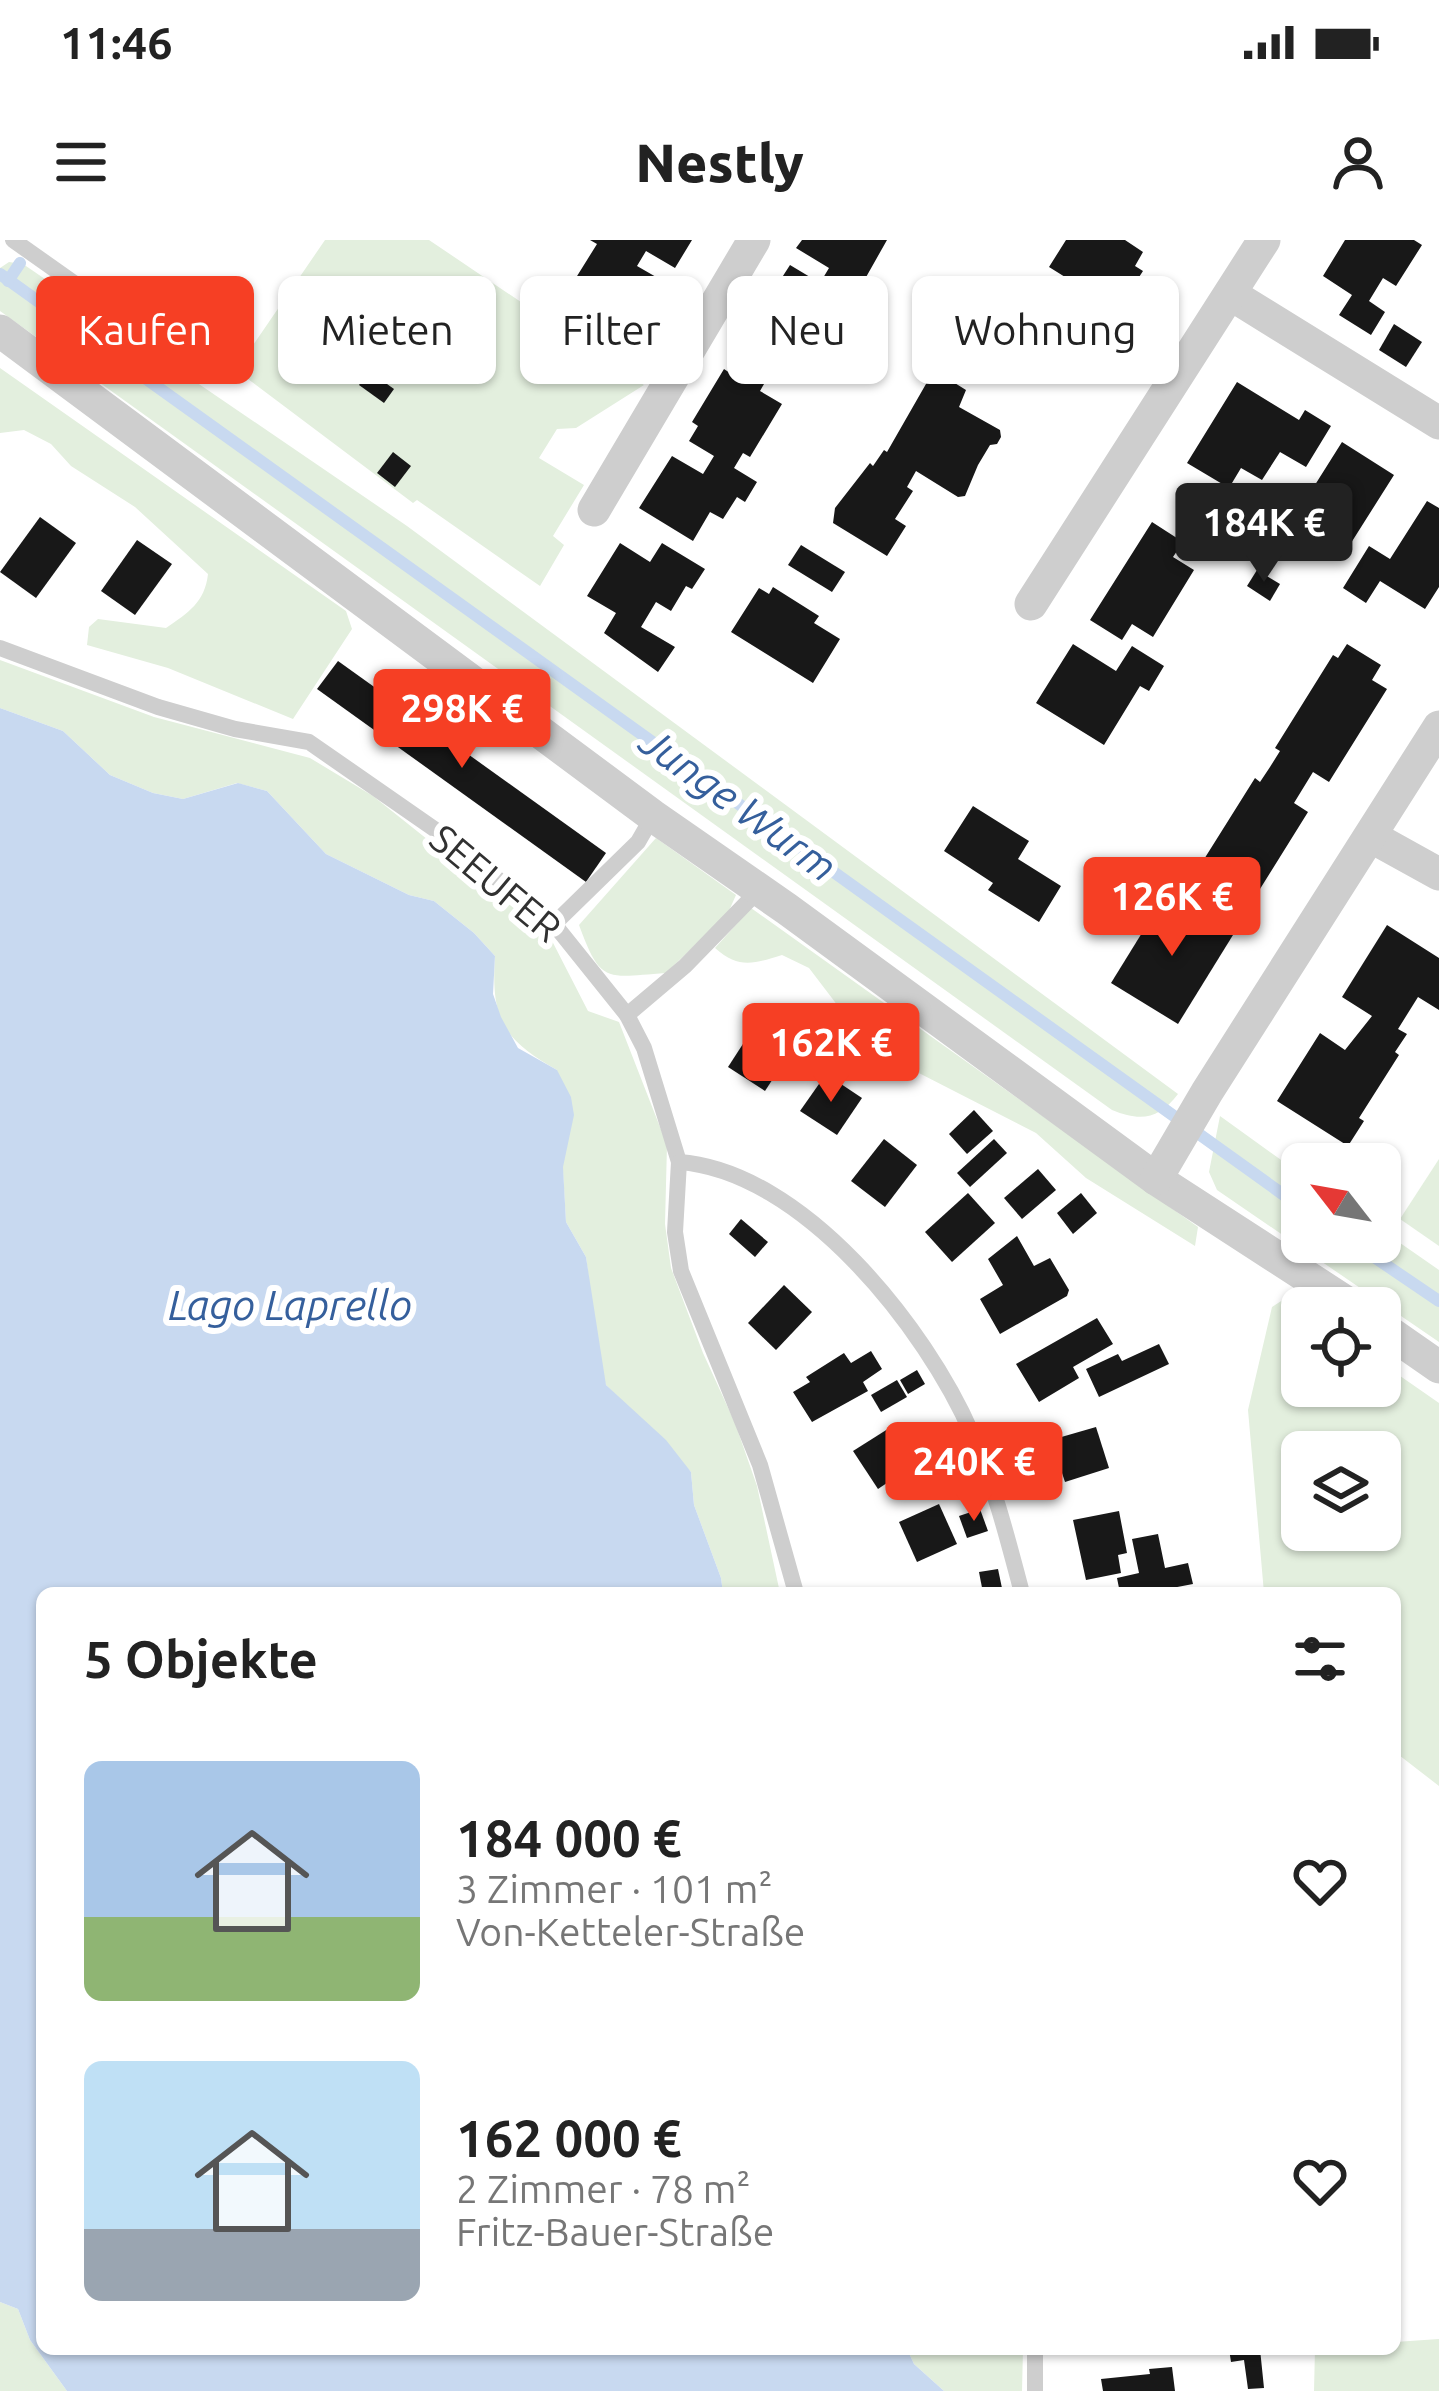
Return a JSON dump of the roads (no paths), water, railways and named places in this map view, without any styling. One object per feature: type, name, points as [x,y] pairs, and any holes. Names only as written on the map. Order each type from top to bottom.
[{"type":"street","points":[[594,510],[754,240]]},
{"type":"street","points":[[1031,604],[1232,295],[1256,243]]},
{"type":"street","points":[[1232,295],[1439,423]]},
{"type":"street","points":[[0,331],[653,816],[1156,1179],[1323,1287]]},
{"type":"street","points":[[1156,1179],[1439,727]]},
{"type":"street","points":[[1372,837],[1439,874]]},
{"type":"street","points":[[1401,1340],[1439,1367]]},
{"type":"lane","points":[[13,240],[64,276]]},
{"type":"lane","name":"SEEUFER","points":[[0,648],[158,707],[235,729],[309,742],[440,833],[554,924],[628,1015],[661,1095],[679,1162],[675,1232],[681,1271],[760,1465],[794,1587]]},
{"type":"lane","points":[[554,924],[638,842],[653,816]]},
{"type":"lane","points":[[628,1015],[686,966],[758,891]]},
{"type":"lane","points":[[679,1162],[702,1163],[742,1178],[799,1212],[853,1263],[906,1324],[943,1377],[972,1435],[1021,1587]]},
{"type":"lane","points":[[1034,2391],[1035,2355]]},
{"type":"water","name":"Lago Laprello","points":[[0,708],[63,731],[110,775],[153,793],[183,799],[238,783],[267,791],[326,854],[409,895],[434,901],[495,956],[493,994],[501,1017],[518,1048],[557,1070],[571,1097],[574,1115],[563,1167],[566,1222],[586,1257],[606,1385],[666,1440],[691,1472],[694,1505],[722,1587],[36,1587],[36,2348],[18,2309],[0,2302]]},
{"type":"water","name":"Lago Laprello","points":[[41,2355],[910,2355],[944,2391],[67,2391]]},
{"type":"waterway","points":[[8,281],[20,263]]},
{"type":"waterway","name":"Junge Wurm","points":[[0,274],[1281,1193]]},
{"type":"waterway","name":"Junge Wurm","points":[[1383,1263],[1439,1301]]}]
